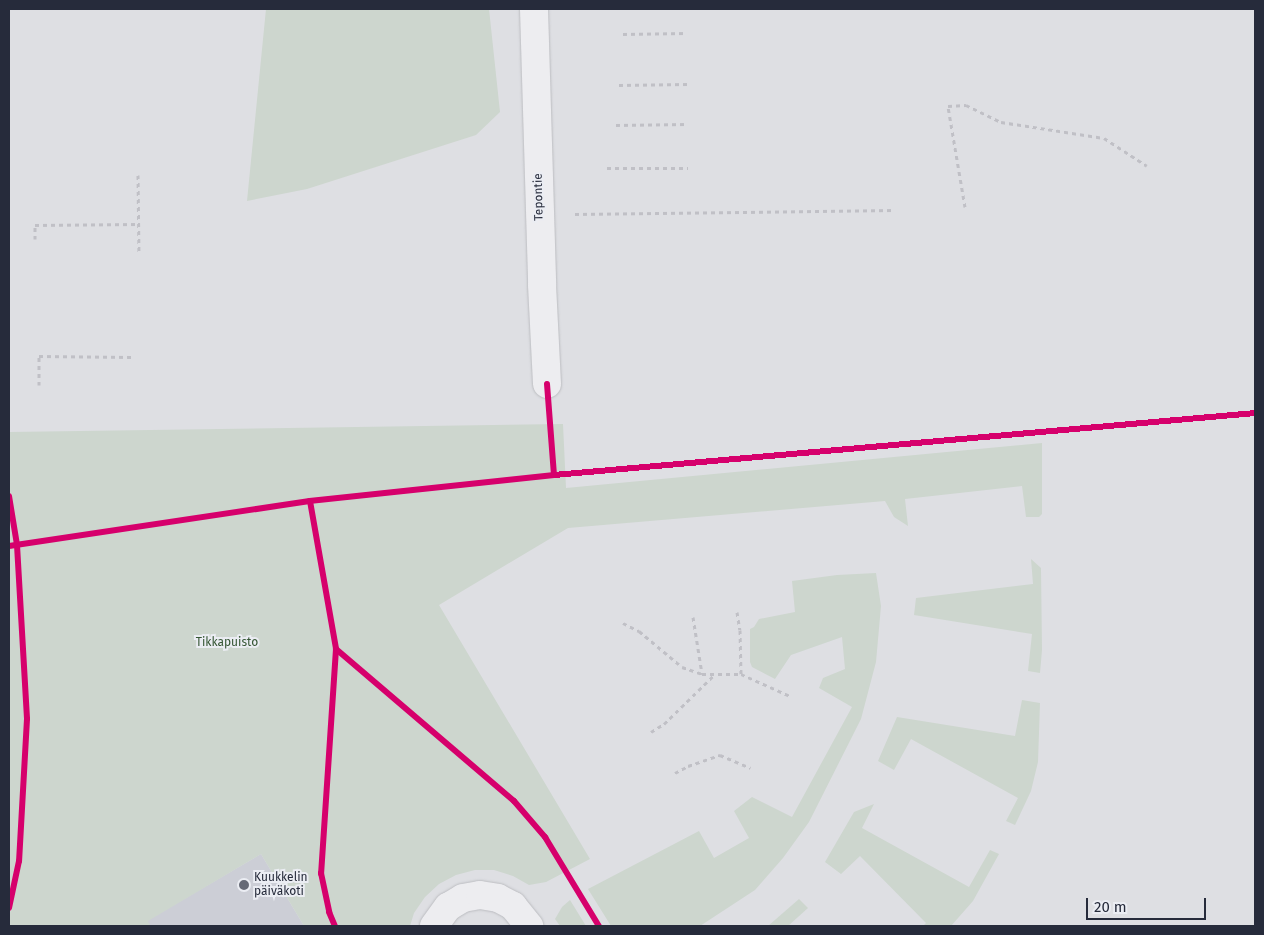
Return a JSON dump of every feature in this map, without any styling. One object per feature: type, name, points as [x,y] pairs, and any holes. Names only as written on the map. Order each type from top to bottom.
[{"type":"street","name":"Tepontie","points":[[534,9],[539,214],[547,384]]},
{"type":"street","points":[[434,926],[448,907],[464,898],[480,895],[498,898],[513,906],[529,926]]},
{"type":"path","points":[[623,34],[687,33]]},
{"type":"path","points":[[619,85],[688,84]]},
{"type":"path","points":[[965,207],[948,106],[966,105],[1001,122],[1104,138],[1147,166]]},
{"type":"path","points":[[616,125],[688,124]]},
{"type":"path","points":[[607,168],[688,168]]},
{"type":"path","points":[[138,175],[139,254]]},
{"type":"path","points":[[539,214],[895,210]]},
{"type":"path","points":[[35,239],[35,225],[139,224]]},
{"type":"path","points":[[39,385],[39,356],[131,357]]},
{"type":"path","points":[[737,612],[740,630],[741,674]]},
{"type":"path","points":[[693,617],[702,674]]},
{"type":"path","points":[[623,623],[639,632],[682,667],[702,674],[741,674],[790,696]]},
{"type":"path","points":[[651,732],[664,724],[714,675]]},
{"type":"path","points":[[675,773],[688,766],[720,755],[750,768]]},
{"type":"shaded area","name":"Kuukkelin päiväkoti","points":[[261,854],[304,926],[138,926]]},
{"type":"green space","points":[[266,9],[489,9],[500,112],[476,135],[307,189],[247,201]]},
{"type":"green space","name":"Tikkapuisto","points":[[563,424],[566,488],[1042,443],[1042,514],[1039,517],[1026,517],[1022,486],[905,499],[908,526],[894,517],[885,501],[568,528],[439,605],[590,859],[546,882],[529,885],[513,876],[494,870],[475,870],[456,875],[439,884],[425,897],[414,913],[410,926],[304,926],[261,854],[148,921],[150,926],[9,926],[9,432]]},
{"type":"green space","points":[[1031,559],[1041,568],[1042,650],[1040,673],[1028,671],[1032,634],[914,615],[916,598],[1033,584]]},
{"type":"green space","points":[[876,573],[881,606],[876,662],[861,719],[809,822],[783,858],[755,890],[700,926],[611,926],[588,889],[699,831],[714,858],[749,838],[734,811],[752,797],[792,817],[852,707],[819,688],[823,678],[845,669],[842,637],[791,655],[775,679],[752,667],[750,662],[750,629],[754,627],[759,619],[795,612],[792,581],[837,575]]},
{"type":"green space","points":[[1022,700],[1040,703],[1038,762],[1031,791],[1015,825],[1006,821],[1018,798],[911,739],[894,770],[878,761],[897,717],[1015,736]]},
{"type":"green space","points":[[874,804],[862,828],[969,887],[990,850],[999,854],[973,901],[951,926],[923,926],[926,923],[860,856],[841,874],[825,862],[854,812]]},
{"type":"green space","points":[[799,899],[808,908],[788,926],[768,926]]},
{"type":"green space","points":[[570,900],[586,926],[560,926],[555,919],[562,907]]},
{"type":"cycle path","points":[[547,384],[554,475]]},
{"type":"cycle path","points":[[9,546],[310,501],[554,475],[1255,413]]},
{"type":"cycle path","points":[[9,496],[17,545],[27,719],[19,861],[9,908]]},
{"type":"cycle path","points":[[310,501],[336,649],[321,873],[329,912],[335,926]]},
{"type":"cycle path","points":[[336,649],[514,801],[545,837],[599,926]]},
{"type":"place","name":"Kuukkelin päiväkoti","points":[[244,885]]}]
